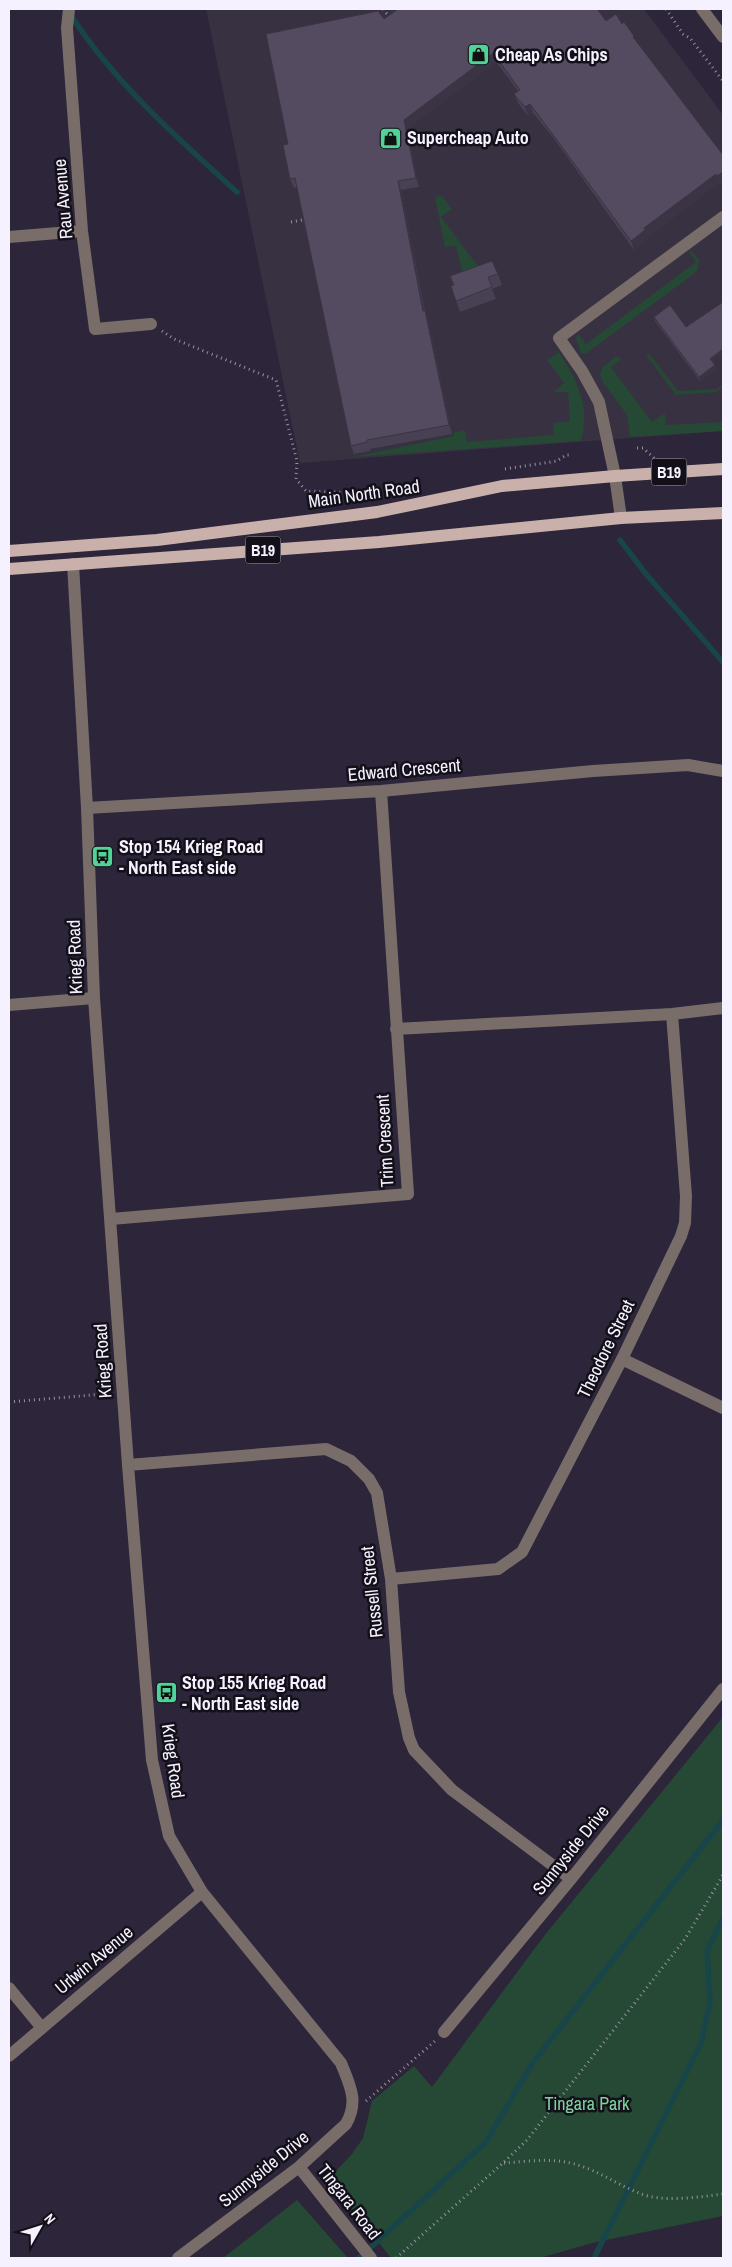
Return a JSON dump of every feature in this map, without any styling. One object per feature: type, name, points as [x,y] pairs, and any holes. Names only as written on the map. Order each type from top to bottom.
[{"type":"main road","name":"Main North Road","points":[[9,550],[157,540],[377,512],[502,486],[723,469]]},
{"type":"main road","name":"B19","points":[[9,569],[379,542],[621,518],[723,513]]},
{"type":"main road","points":[[36,548],[59,555],[73,564],[99,544]]},
{"type":"street","name":"Rau Avenue","points":[[69,9],[67,28],[82,231],[95,329],[151,324]]},
{"type":"street","points":[[702,9],[723,37]]},
{"type":"street","points":[[621,518],[615,476],[599,402],[582,370],[559,338],[723,217]]},
{"type":"street","points":[[9,237],[82,231]]},
{"type":"street","name":"Krieg Road","points":[[73,564],[87,808],[94,998],[128,1465],[152,1760],[169,1836],[202,1892],[341,2063],[353,2094],[351,2115]]},
{"type":"street","name":"Edward Crescent","points":[[87,808],[380,791],[678,765],[723,771]]},
{"type":"street","name":"Trim Crescent","points":[[111,1219],[408,1194],[380,791]]},
{"type":"street","points":[[9,1005],[94,998]]},
{"type":"street","points":[[396,1029],[672,1014],[723,1008]]},
{"type":"street","name":"Theodore Street","points":[[391,1579],[498,1569],[522,1552],[622,1359],[681,1236],[685,1223],[686,1196],[672,1014]]},
{"type":"street","points":[[622,1359],[723,1408]]},
{"type":"street","name":"Russell Street","points":[[128,1465],[326,1449],[351,1461],[369,1479],[377,1493],[391,1579],[399,1692],[409,1738],[414,1750],[452,1790],[571,1879]]},
{"type":"street","name":"Sunnyside Drive","points":[[444,2032],[571,1879],[723,1689]]},
{"type":"street","name":"Urlwin Avenue","points":[[9,2056],[202,1892]]},
{"type":"street","points":[[9,1988],[42,2028]]},
{"type":"street","name":"Sunnyside Drive","points":[[178,2258],[299,2167],[346,2124],[351,2115]]},
{"type":"street","name":"Tingara Road","points":[[299,2167],[368,2254]]},
{"type":"path","points":[[383,9],[394,24]]},
{"type":"path","points":[[666,9],[683,34],[690,38],[723,81]]},
{"type":"path","points":[[292,222],[311,218]]},
{"type":"path","points":[[151,324],[174,339],[276,380],[297,461],[296,479],[298,484],[306,491],[380,493],[388,495]]},
{"type":"path","points":[[504,469],[557,461],[572,455]]},
{"type":"path","points":[[9,1402],[104,1394]]},
{"type":"path","points":[[396,2258],[503,2163],[526,2140],[685,1939],[723,1875]]},
{"type":"path","points":[[351,2115],[444,2032]]},
{"type":"path","points":[[503,2163],[558,2161],[597,2170],[639,2193],[657,2197],[698,2198],[723,2194]]},
{"type":"shaded area","points":[[206,9],[644,9],[723,115],[723,431],[300,463]]},
{"type":"green space","points":[[442,196],[452,209],[441,217],[483,273],[493,265],[497,270],[464,280],[456,246],[445,247],[435,198]]},
{"type":"green space","points":[[691,250],[699,260],[698,269],[695,273],[587,353],[581,353],[576,338],[578,334],[586,344],[696,262],[689,252]]},
{"type":"green space","points":[[559,352],[577,383],[581,394],[584,428],[581,441],[352,457],[454,436],[454,432],[465,430],[467,442],[554,435],[553,423],[570,421],[568,392],[553,392],[564,383],[547,360]]},
{"type":"green space","points":[[649,353],[678,391],[717,389],[723,384],[723,387],[716,392],[676,395],[646,355]]},
{"type":"green space","points":[[616,356],[622,359],[611,367],[652,422],[665,413],[666,425],[723,422],[723,431],[630,437],[627,415],[602,381],[600,374],[602,368]]},
{"type":"green space","name":"Tingara Park","points":[[723,1717],[723,2216],[596,2242],[540,2258],[391,2258],[346,2201],[333,2174],[352,2154],[363,2138],[372,2101],[414,2066],[432,2087],[544,1936]]},
{"type":"green space","points":[[297,2200],[348,2258],[223,2258]]},
{"type":"building","points":[[398,9],[597,9],[606,21],[616,14],[622,24],[624,22],[633,37],[723,155],[723,172],[717,176],[716,174],[644,228],[645,230],[631,241],[530,104],[525,107],[514,94],[520,90],[493,53],[404,120],[416,178],[398,181],[423,311],[425,311],[449,425],[367,440],[367,442],[351,446],[295,178],[290,179],[283,145],[288,144],[266,34],[378,11],[384,19]]},
{"type":"building","points":[[492,261],[498,274],[488,277],[492,287],[456,301],[451,286],[454,285],[450,276]]},
{"type":"building","points":[[723,302],[723,349],[710,359],[715,365],[699,377],[654,317],[670,305],[686,327]]},
{"type":"waterway","points":[[70,14],[87,39],[126,86],[169,130],[237,192]]},
{"type":"waterway","points":[[620,540],[646,574],[723,662]]},
{"type":"waterway","points":[[359,2258],[486,2142],[533,2062],[723,1820]]},
{"type":"waterway","points":[[594,2258],[701,2043],[710,2002],[707,1951],[723,1918]]},
{"type":"place","name":"Cheap As Chips","points":[[479,55]]},
{"type":"place","name":"Supercheap Auto","points":[[391,138]]},
{"type":"place","name":"Stop 154 Krieg Road - North East side","points":[[103,857]]},
{"type":"place","name":"Stop 155 Krieg Road - North East side","points":[[166,1693]]}]
